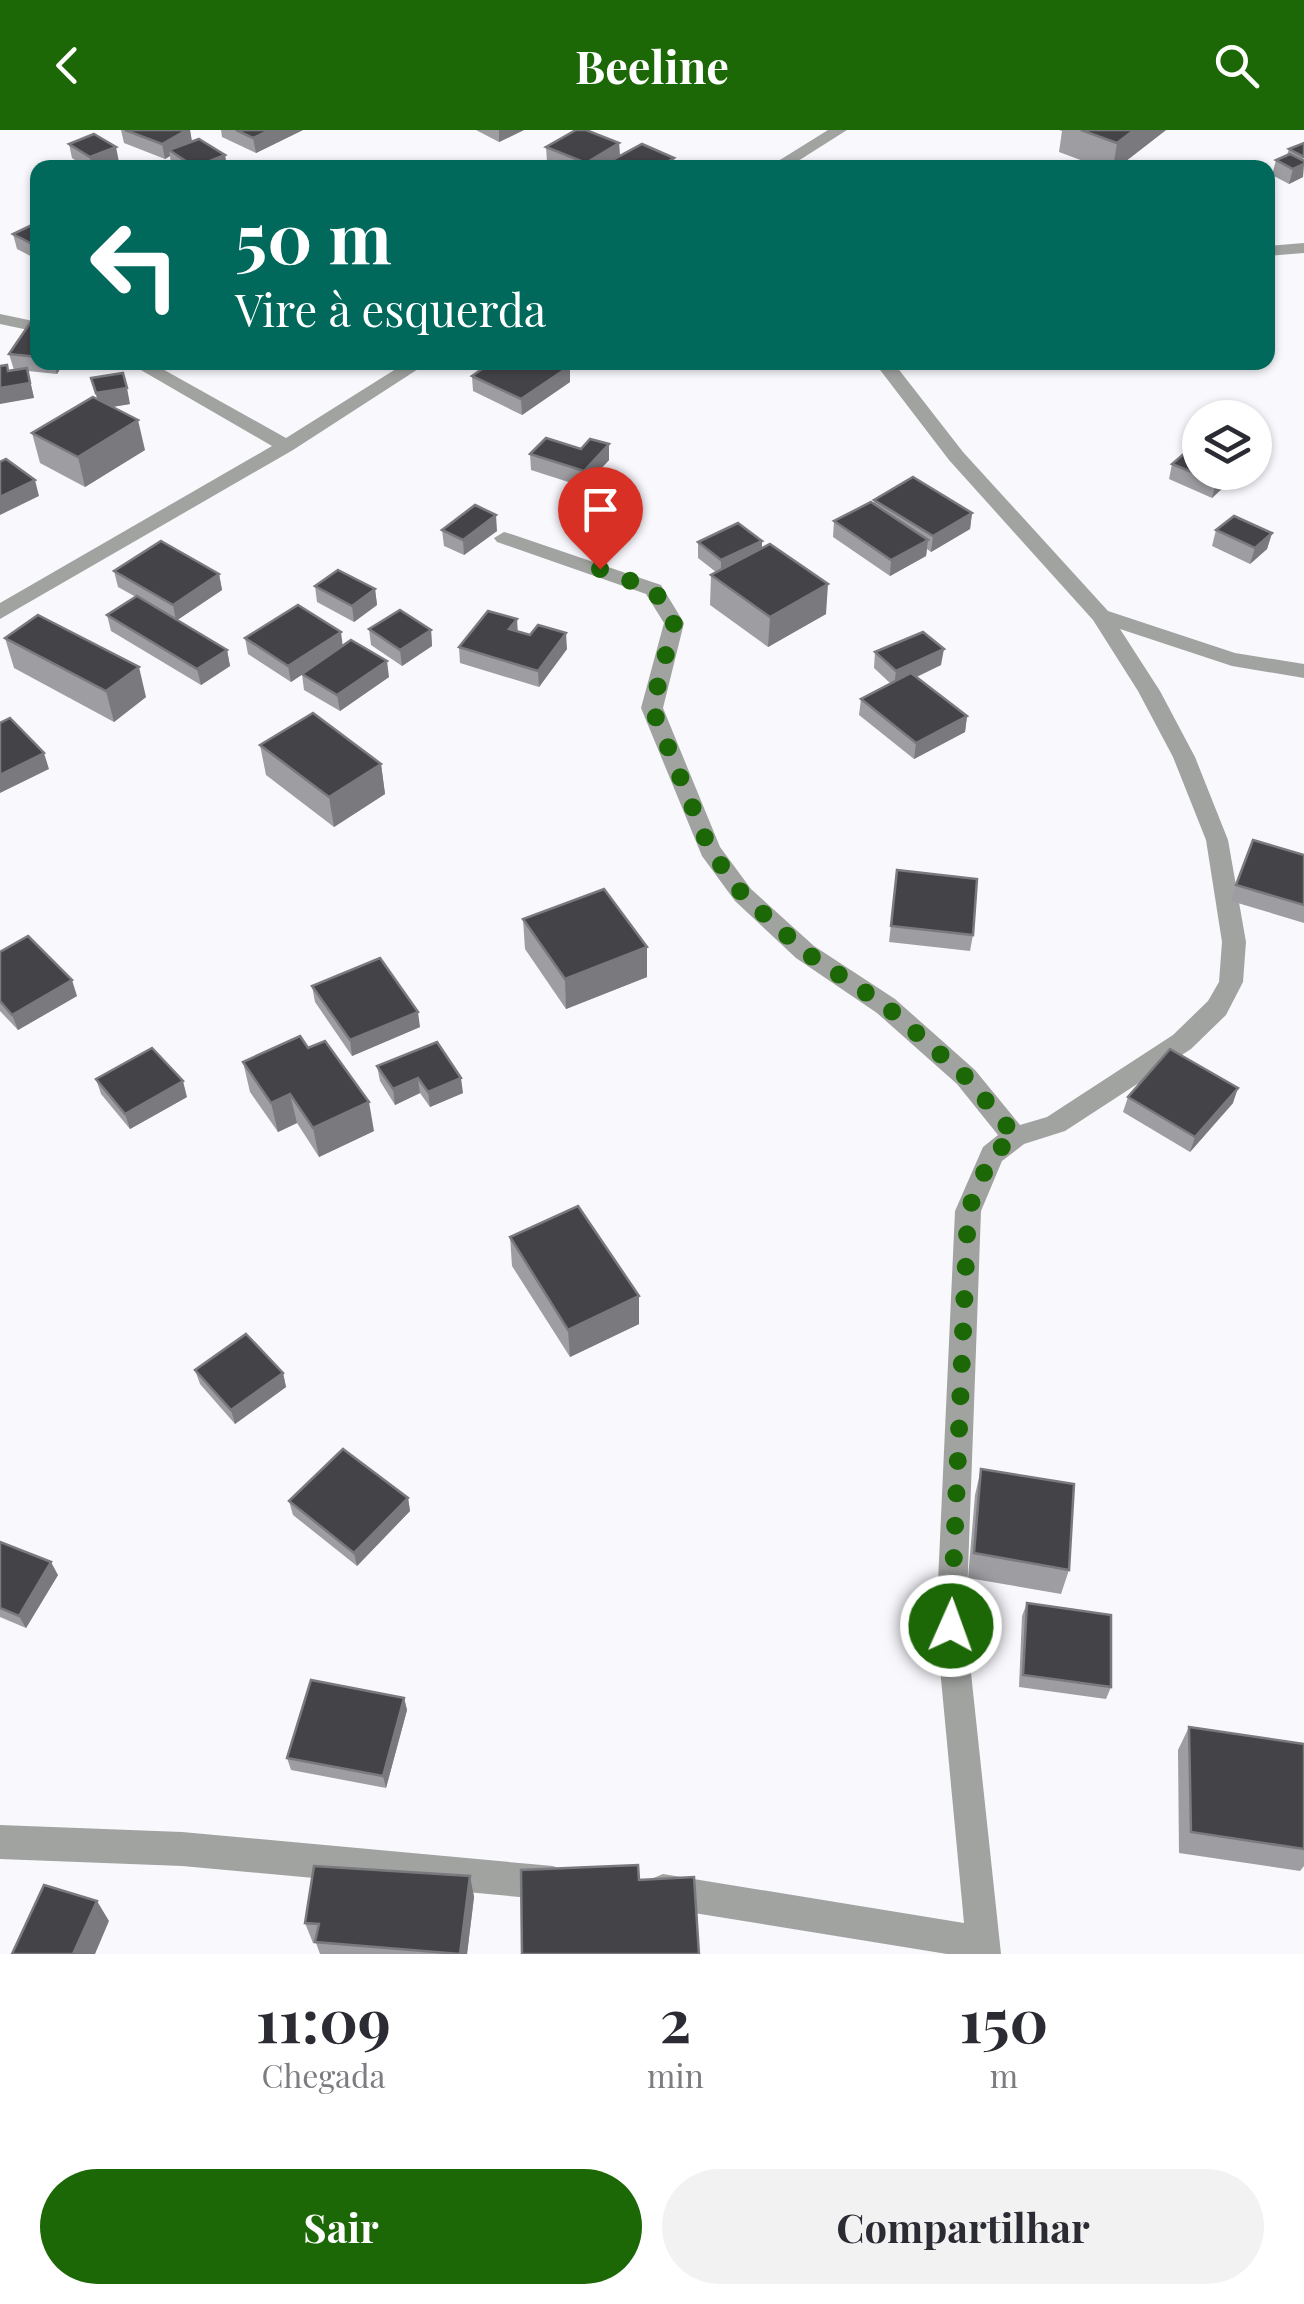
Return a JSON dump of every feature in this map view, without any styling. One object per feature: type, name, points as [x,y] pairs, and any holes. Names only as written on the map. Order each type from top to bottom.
[{"type":"street","points":[[788,160],[839,130]]},
{"type":"street","points":[[1275,250],[1304,248]]},
{"type":"street","points":[[0,319],[30,325]]},
{"type":"street","points":[[150,370],[286,446]]},
{"type":"street","points":[[0,612],[286,446],[407,370]]},
{"type":"street","points":[[636,1889],[675,1892],[984,1949],[952,1606],[968,1211],[992,1154],[1016,1137],[1056,1124],[1182,1042],[1217,1008],[1231,982],[1234,942],[1217,840],[1184,757],[1158,707],[1101,616],[956,456],[889,370]]},
{"type":"street","points":[[504,538],[654,590],[674,623],[652,708],[710,850],[743,895],[805,952],[886,1006],[966,1077],[1016,1137]]},
{"type":"street","points":[[1101,616],[1244,662],[1304,671]]},
{"type":"street","points":[[0,1842],[182,1849],[576,1884]]},
{"type":"building","points":[[125,130],[187,130],[162,144]]},
{"type":"building","points":[[236,130],[270,130],[253,138]]},
{"type":"building","points":[[576,130],[619,143],[591,160],[578,160],[546,147]]},
{"type":"building","points":[[1081,130],[1134,130],[1117,143]]},
{"type":"building","points":[[94,134],[116,147],[90,157],[69,144]]},
{"type":"building","points":[[199,139],[225,155],[212,160],[184,160],[169,150]]},
{"type":"building","points":[[1304,143],[1304,157],[1289,149]]},
{"type":"building","points":[[642,144],[674,158],[671,160],[613,160]]},
{"type":"building","points":[[1290,154],[1304,164],[1293,169],[1276,160]]},
{"type":"building","points":[[30,226],[30,243],[13,234]]},
{"type":"building","points":[[30,323],[30,356],[9,354]]},
{"type":"building","points":[[7,365],[8,371],[27,368],[30,383],[0,388],[0,366]]},
{"type":"building","points":[[481,370],[564,370],[521,399],[472,376]]},
{"type":"building","points":[[123,373],[127,388],[96,393],[91,378]]},
{"type":"building","points":[[93,397],[138,420],[78,457],[32,433]]},
{"type":"building","points":[[546,438],[581,449],[590,439],[609,444],[584,471],[530,454]]},
{"type":"building","points":[[1182,455],[1182,468],[1172,464]]},
{"type":"building","points":[[6,459],[35,480],[0,497],[0,462]]},
{"type":"building","points":[[913,477],[972,513],[933,536],[874,500]]},
{"type":"building","points":[[871,502],[928,540],[891,560],[834,521]]},
{"type":"building","points":[[475,505],[496,515],[463,540],[442,530]]},
{"type":"building","points":[[1234,516],[1272,533],[1255,548],[1216,530]]},
{"type":"building","points":[[738,523],[762,541],[721,560],[698,542]]},
{"type":"building","points":[[161,541],[219,574],[173,605],[114,571]]},
{"type":"building","points":[[770,544],[828,584],[770,617],[711,575]]},
{"type":"building","points":[[338,570],[375,589],[352,606],[315,586]]},
{"type":"building","points":[[137,596],[227,650],[197,669],[107,615]]},
{"type":"building","points":[[298,605],[341,632],[288,666],[245,638]]},
{"type":"building","points":[[400,610],[431,630],[400,650],[369,629]]},
{"type":"building","points":[[488,611],[517,619],[509,629],[530,635],[538,625],[566,633],[538,671],[459,647]]},
{"type":"building","points":[[38,615],[139,667],[106,691],[5,638]]},
{"type":"building","points":[[923,632],[944,649],[896,671],[875,652]]},
{"type":"building","points":[[351,640],[387,661],[337,695],[302,674]]},
{"type":"building","points":[[911,673],[967,716],[916,743],[861,699]]},
{"type":"building","points":[[313,713],[381,764],[329,797],[260,745]]},
{"type":"building","points":[[10,718],[44,753],[0,775],[0,723]]},
{"type":"building","points":[[1253,840],[1304,855],[1304,905],[1236,885]]},
{"type":"building","points":[[897,870],[977,879],[973,935],[891,926]]},
{"type":"building","points":[[604,889],[647,947],[565,979],[523,919]]},
{"type":"building","points":[[28,936],[72,980],[12,1015],[0,1001],[0,952]]},
{"type":"building","points":[[380,958],[418,1012],[350,1040],[312,986]]},
{"type":"building","points":[[300,1036],[308,1048],[325,1041],[369,1102],[313,1128],[290,1094],[271,1103],[243,1062]]},
{"type":"building","points":[[437,1042],[461,1078],[428,1092],[418,1078],[393,1089],[377,1066]]},
{"type":"building","points":[[152,1048],[183,1081],[125,1114],[96,1079]]},
{"type":"building","points":[[1170,1049],[1238,1088],[1195,1137],[1128,1097]]},
{"type":"building","points":[[578,1206],[639,1296],[568,1330],[510,1237]]},
{"type":"building","points":[[246,1334],[283,1373],[231,1410],[195,1370]]},
{"type":"building","points":[[343,1449],[408,1498],[354,1553],[289,1501]]},
{"type":"building","points":[[981,1469],[1074,1484],[1069,1570],[974,1553]]},
{"type":"building","points":[[0,1542],[51,1562],[19,1616],[0,1608]]},
{"type":"building","points":[[1027,1603],[1111,1615],[1111,1687],[1023,1675]]},
{"type":"building","points":[[311,1680],[404,1698],[383,1776],[287,1758]]},
{"type":"building","points":[[1189,1727],[1304,1744],[1304,1849],[1191,1832]]},
{"type":"building","points":[[638,1865],[639,1880],[694,1877],[699,1954],[522,1954],[521,1870]]},
{"type":"building","points":[[314,1866],[470,1876],[460,1954],[315,1942],[319,1924],[305,1923]]},
{"type":"building","points":[[44,1885],[97,1901],[73,1954],[12,1954]]},
{"type":"route","points":[[600,569],[654,590],[674,623],[652,708],[710,850],[743,895],[805,952],[886,1006],[966,1077],[1016,1137],[992,1154],[968,1211],[951,1626]]}]
